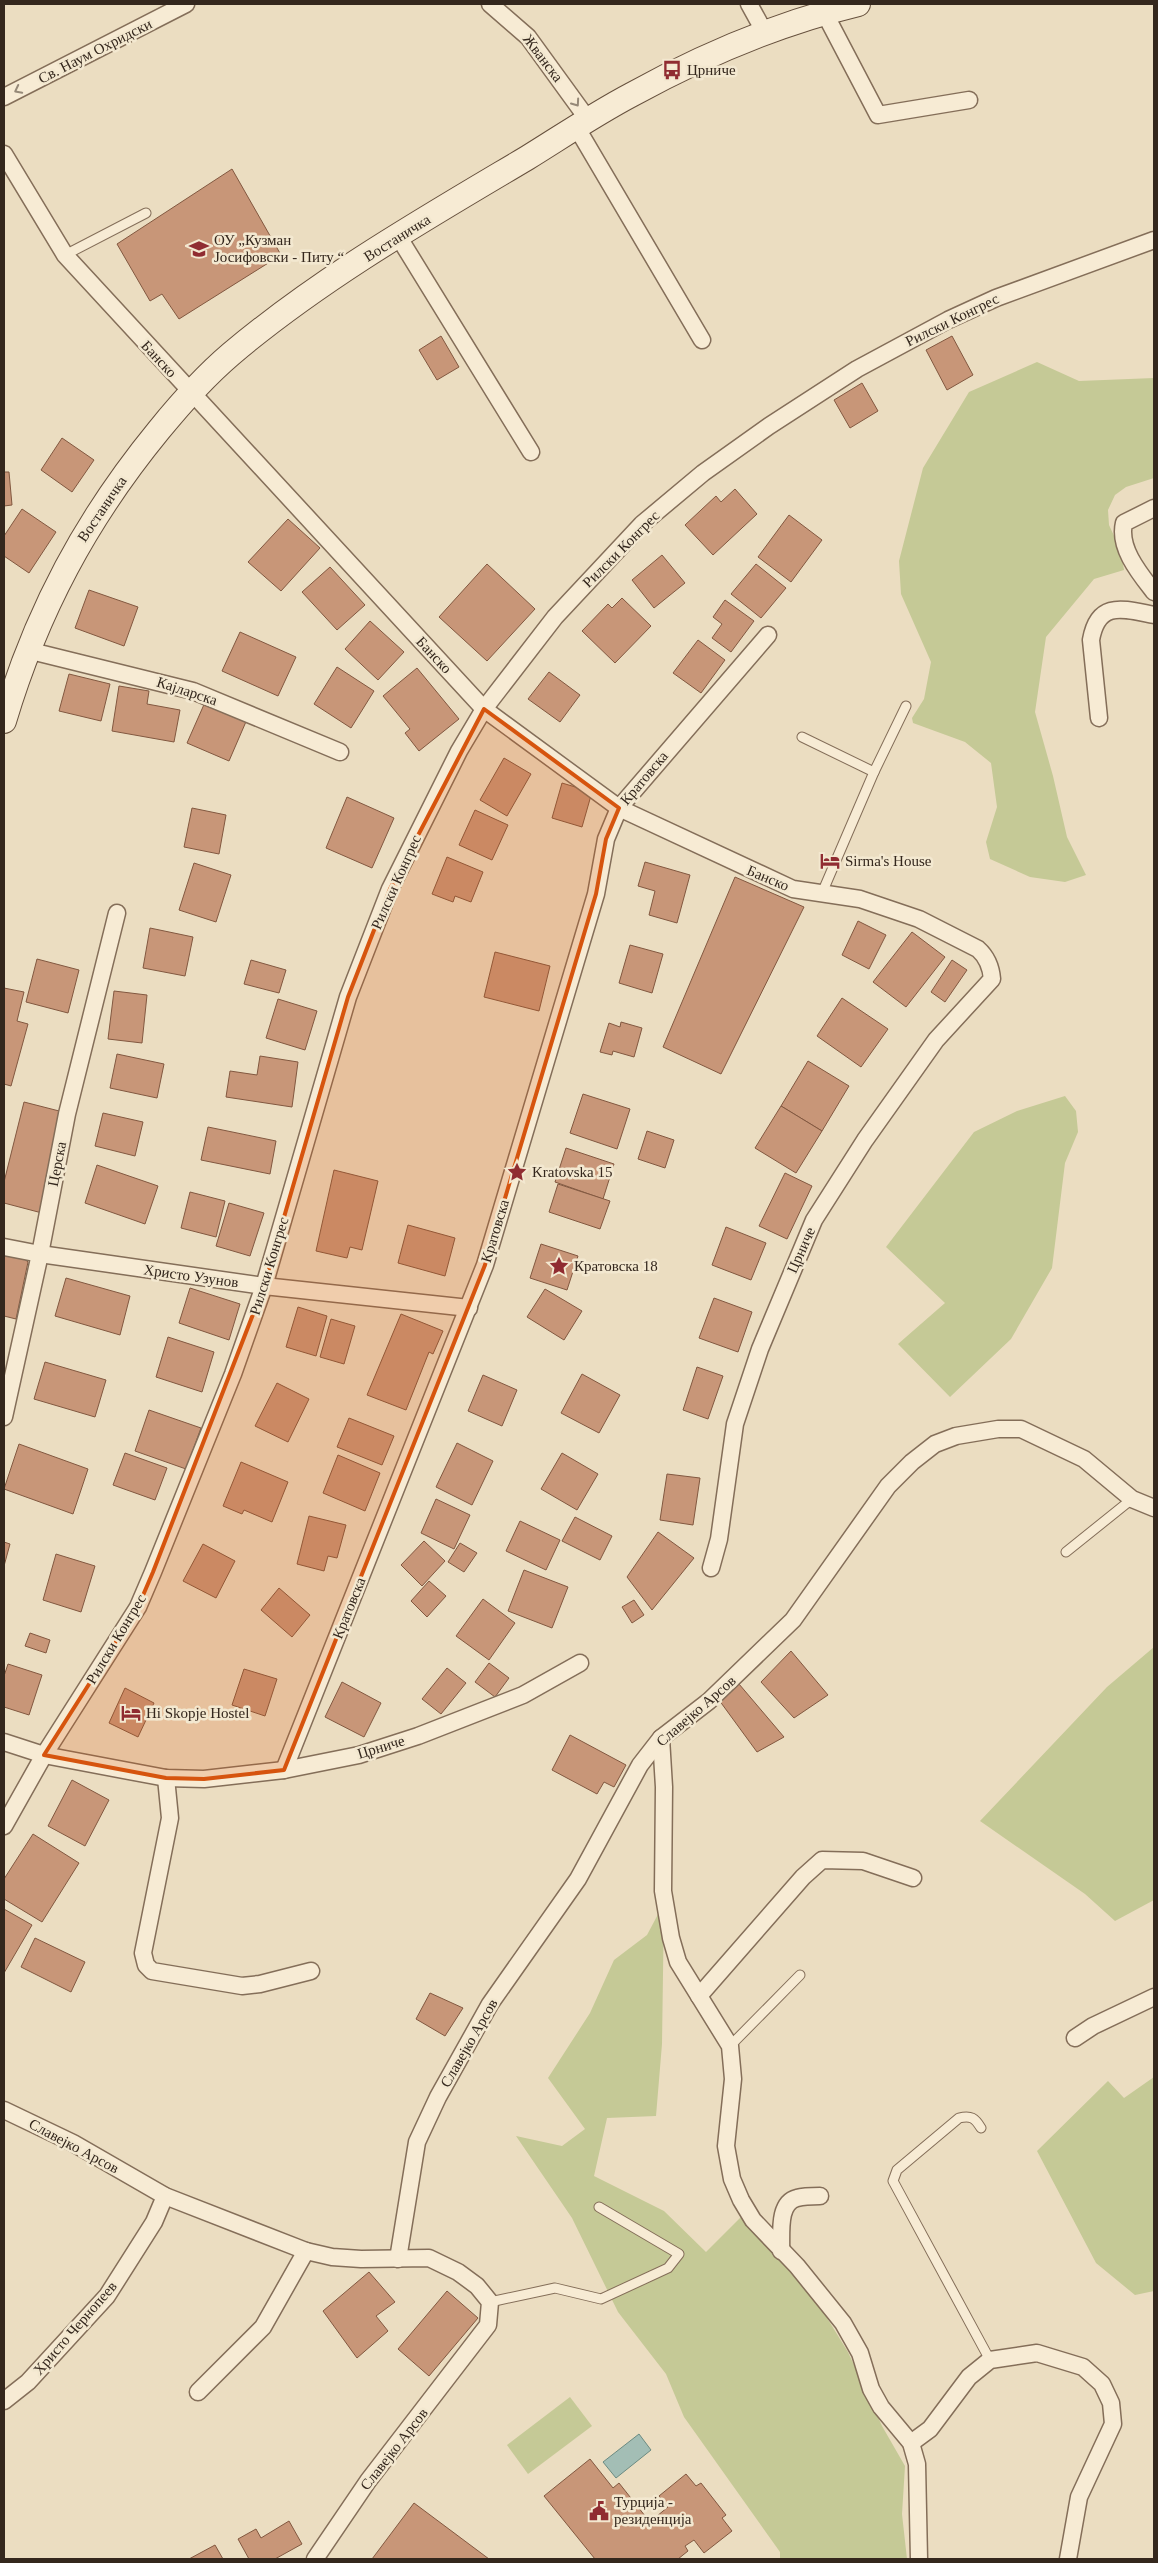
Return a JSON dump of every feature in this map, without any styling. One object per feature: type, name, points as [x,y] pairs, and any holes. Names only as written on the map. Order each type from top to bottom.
[{"type":"street","name":"Св. Наум Охридски","points":[[4,97],[186,4]]},
{"type":"street","name":"Жванска","points":[[490,4],[528,37],[583,124],[702,340]]},
{"type":"street","points":[[749,4],[765,33]]},
{"type":"street","name":"Востаничка","points":[[4,721],[27,650],[51,595],[77,546],[109,496],[190,393],[229,356],[274,319],[398,236],[631,95],[765,33],[824,12],[858,4]]},
{"type":"street","points":[[824,12],[878,115],[969,100]]},
{"type":"street","name":"Банско","points":[[4,154],[65,255],[190,393],[484,709],[619,808],[793,889],[860,899],[919,919],[978,949],[984,955],[991,970],[992,979]]},
{"type":"street","points":[[398,236],[531,452]]},
{"type":"street","name":"Рилски Конгрес","points":[[4,1826],[44,1755],[138,1607],[234,1374],[264,1286],[348,997],[390,889],[459,751],[484,709],[555,617],[642,524],[703,473],[769,426],[857,369],[948,320],[1005,295],[1154,240]]},
{"type":"street","points":[[1154,508],[1124,523],[1122,534],[1139,572],[1154,592]]},
{"type":"street","points":[[1099,718],[1091,640],[1093,628],[1101,616],[1108,611],[1122,608],[1154,615]]},
{"type":"street","name":"Кратовска","points":[[284,1770],[485,1265],[596,894],[606,840],[619,808],[768,635]]},
{"type":"street","name":"Кајларска","points":[[27,650],[193,691],[340,752]]},
{"type":"street","name":"Церска","points":[[4,1417],[40,1254],[67,1114],[117,913]]},
{"type":"street","name":"Црниче","points":[[711,1568],[719,1539],[735,1424],[760,1349],[814,1220],[865,1140],[936,1040],[992,979]]},
{"type":"street","name":"Христо Узунов","points":[[4,1247],[40,1254],[264,1286],[469,1308]]},
{"type":"street","name":"Славејко Арсов","points":[[398,2258],[418,2142],[438,2098],[490,2004],[578,1879],[640,1765],[661,1738],[709,1701],[793,1620],[888,1486],[912,1462],[935,1444],[973,1432],[1021,1429],[1084,1459],[1132,1499],[1154,1508]]},
{"type":"street","name":"Црниче","points":[[4,1742],[44,1755],[166,1778],[204,1779],[284,1770],[359,1755],[418,1736],[523,1695],[580,1662]]},
{"type":"street","points":[[661,1738],[664,1787],[663,1891],[671,1938],[678,1962],[730,2046],[733,2079],[726,2146],[732,2179],[741,2200],[753,2220],[797,2266],[843,2323],[860,2354],[871,2388],[880,2407],[911,2443],[918,2464],[919,2559]]},
{"type":"street","points":[[166,1778],[170,1818],[143,1953],[146,1965],[152,1971],[242,1986],[260,1984],[311,1971]]},
{"type":"street","points":[[699,1996],[803,1877],[822,1860],[863,1861],[913,1878]]},
{"type":"street","points":[[1075,2038],[1093,2026],[1154,1997]]},
{"type":"street","name":"Славејко Арсов","points":[[4,2110],[73,2143],[165,2196],[306,2251],[352,2258],[429,2258],[458,2272],[477,2286],[490,2302],[488,2325],[368,2481],[315,2559]]},
{"type":"street","name":"Христо Чернопеев","points":[[4,2401],[28,2382],[107,2296],[154,2222],[165,2196]]},
{"type":"street","points":[[781,2251],[784,2208],[790,2201],[796,2198],[820,2196]]},
{"type":"street","points":[[198,2392],[263,2327],[306,2251]]},
{"type":"street","points":[[911,2443],[930,2429],[969,2377],[990,2360],[1037,2353],[1083,2367],[1102,2384],[1111,2403],[1113,2424],[1079,2497],[1068,2559]]},
{"type":"lane","points":[[65,255],[146,213]]},
{"type":"lane","points":[[822,893],[874,772],[906,706]]},
{"type":"lane","points":[[802,737],[874,772]]},
{"type":"lane","points":[[1066,1552],[1132,1499]]},
{"type":"lane","points":[[730,2046],[800,1974]]},
{"type":"lane","points":[[981,2128],[976,2119],[968,2116],[959,2118],[897,2170],[893,2181],[990,2360]]},
{"type":"lane","points":[[490,2302],[555,2288],[601,2299],[668,2268],[680,2254],[599,2206]]},
{"type":"highlighted area","points":[[484,709],[619,808],[606,839],[596,894],[485,1265],[284,1770],[204,1779],[166,1778],[44,1755],[138,1607],[153,1572],[264,1286],[348,997],[390,889]]},
{"type":"green space","points":[[1037,362],[1079,381],[1154,378],[1154,478],[1126,487],[1115,495],[1108,510],[1109,525],[1121,551],[1124,570],[1094,579],[1046,637],[1035,712],[1053,776],[1067,837],[1086,875],[1065,882],[1030,877],[990,859],[986,842],[997,807],[991,763],[965,742],[913,723],[912,718],[924,699],[931,662],[901,594],[899,561],[923,468],[969,392]]},
{"type":"green space","points":[[1065,1096],[1076,1111],[1078,1132],[1065,1163],[1052,1268],[1011,1339],[950,1397],[898,1344],[945,1303],[886,1247],[974,1132],[1017,1111]]},
{"type":"green space","points":[[1154,1647],[1154,1900],[1115,1921],[1085,1894],[980,1821],[1107,1687]]},
{"type":"green space","points":[[664,1903],[662,2044],[656,2116],[607,2118],[594,2176],[664,2211],[706,2252],[743,2215],[800,2274],[848,2352],[882,2426],[905,2466],[902,2514],[907,2559],[780,2559],[780,2552],[684,2417],[666,2374],[618,2312],[572,2218],[516,2136],[562,2146],[585,2129],[548,2078],[590,2013],[614,1960],[647,1935]]},
{"type":"green space","points":[[1154,2077],[1154,2291],[1135,2295],[1096,2263],[1037,2151],[1108,2081],[1124,2098]]},
{"type":"green space","points":[[570,2397],[592,2426],[528,2474],[507,2445]]},
{"type":"water","points":[[639,2434],[651,2450],[616,2478],[603,2462]]},
{"type":"building","name":"ОУ „Кузман Јосифовски - Питу “","points":[[232,169],[281,255],[179,319],[162,294],[150,301],[117,244]]},
{"type":"building","points":[[441,336],[459,367],[437,380],[419,350]]},
{"type":"building","points":[[952,336],[973,375],[947,390],[926,350]]},
{"type":"building","points":[[862,383],[878,411],[850,428],[834,400]]},
{"type":"building","points":[[62,438],[94,460],[72,492],[41,470]]},
{"type":"building","points":[[4,472],[9,472],[12,505],[4,506]]},
{"type":"building","points":[[735,489],[757,514],[713,555],[685,525],[716,496],[721,502]]},
{"type":"building","points":[[22,509],[56,532],[29,573],[4,556],[4,536]]},
{"type":"building","points":[[789,515],[822,540],[791,582],[758,557]]},
{"type":"building","points":[[288,519],[320,548],[281,591],[248,562]]},
{"type":"building","points":[[662,555],[685,583],[654,608],[632,580]]},
{"type":"building","points":[[487,564],[535,609],[487,661],[439,617]]},
{"type":"building","points":[[756,564],[786,588],[761,618],[731,594]]},
{"type":"building","points":[[330,567],[365,605],[337,630],[302,592]]},
{"type":"building","points":[[89,590],[138,607],[124,646],[75,628]]},
{"type":"building","points":[[622,598],[651,626],[615,663],[582,631],[608,604],[612,608]]},
{"type":"building","points":[[725,600],[754,621],[731,652],[712,638],[722,624],[713,617]]},
{"type":"building","points":[[370,621],[404,652],[378,680],[345,649]]},
{"type":"building","points":[[240,632],[296,657],[278,696],[222,671]]},
{"type":"building","points":[[698,640],[725,660],[701,693],[673,673]]},
{"type":"building","points":[[337,667],[374,691],[351,728],[314,704]]},
{"type":"building","points":[[417,668],[459,719],[419,751],[405,733],[410,729],[383,696]]},
{"type":"building","points":[[549,672],[580,695],[560,722],[528,699]]},
{"type":"building","points":[[69,674],[110,684],[101,721],[59,711]]},
{"type":"building","points":[[119,686],[149,691],[147,704],[180,710],[174,742],[112,731]]},
{"type":"building","points":[[206,700],[248,717],[229,761],[187,743]]},
{"type":"building","points":[[504,758],[531,774],[507,816],[480,800]]},
{"type":"building","points":[[562,783],[592,792],[582,827],[552,818]]},
{"type":"building","points":[[347,797],[394,818],[372,868],[326,848]]},
{"type":"building","points":[[192,808],[226,815],[219,854],[184,847]]},
{"type":"building","points":[[475,810],[508,825],[492,860],[459,845]]},
{"type":"building","points":[[447,857],[483,872],[471,902],[455,896],[453,902],[432,894]]},
{"type":"building","points":[[645,862],[690,875],[677,923],[649,915],[655,891],[638,886]]},
{"type":"building","points":[[194,863],[231,875],[216,922],[179,910]]},
{"type":"building","points":[[735,877],[804,907],[721,1074],[663,1047]]},
{"type":"building","points":[[858,921],[886,935],[869,969],[842,955]]},
{"type":"building","points":[[150,928],[193,937],[185,976],[143,968]]},
{"type":"building","points":[[912,932],[945,957],[906,1007],[873,982]]},
{"type":"building","points":[[630,945],[663,954],[652,993],[619,983]]},
{"type":"building","points":[[495,952],[550,966],[539,1011],[484,997]]},
{"type":"building","points":[[37,959],[79,970],[68,1013],[26,1002]]},
{"type":"building","points":[[251,960],[286,970],[279,993],[244,984]]},
{"type":"building","points":[[952,960],[967,970],[945,1002],[931,992]]},
{"type":"building","points":[[4,988],[24,992],[17,1021],[28,1024],[11,1086],[4,1084]]},
{"type":"building","points":[[114,991],[147,995],[142,1043],[108,1039]]},
{"type":"building","points":[[842,998],[888,1029],[861,1067],[817,1036]]},
{"type":"building","points":[[278,999],[317,1011],[305,1050],[266,1038]]},
{"type":"building","points":[[621,1022],[642,1028],[634,1057],[613,1051],[612,1055],[600,1052],[609,1023],[620,1027]]},
{"type":"building","points":[[117,1054],[164,1064],[157,1098],[110,1088]]},
{"type":"building","points":[[260,1056],[298,1062],[292,1107],[226,1097],[230,1071],[257,1075]]},
{"type":"building","points":[[808,1061],[849,1086],[822,1131],[781,1106]]},
{"type":"building","points":[[583,1094],[630,1109],[617,1149],[570,1133]]},
{"type":"building","points":[[24,1102],[67,1113],[42,1213],[4,1203],[4,1182]]},
{"type":"building","points":[[781,1106],[822,1131],[796,1173],[755,1148]]},
{"type":"building","points":[[103,1113],[143,1122],[135,1156],[95,1146]]},
{"type":"building","points":[[208,1127],[276,1141],[270,1174],[201,1160]]},
{"type":"building","points":[[647,1131],[674,1140],[665,1168],[638,1159]]},
{"type":"building","points":[[566,1148],[614,1164],[603,1199],[555,1182]]},
{"type":"building","points":[[97,1165],[158,1186],[145,1224],[85,1203]]},
{"type":"building","points":[[334,1170],[378,1181],[362,1250],[350,1247],[347,1258],[316,1251]]},
{"type":"building","points":[[785,1173],[812,1186],[787,1239],[759,1226]]},
{"type":"building","points":[[558,1184],[610,1201],[600,1229],[549,1212]]},
{"type":"building","points":[[190,1192],[225,1201],[216,1237],[181,1228]]},
{"type":"building","points":[[229,1203],[264,1213],[250,1256],[216,1246]]},
{"type":"building","points":[[408,1225],[455,1238],[445,1276],[398,1263]]},
{"type":"building","points":[[726,1227],[766,1243],[751,1280],[712,1265]]},
{"type":"building","points":[[541,1244],[578,1256],[567,1290],[530,1278]]},
{"type":"building","points":[[4,1252],[21,1256],[28,1262],[16,1319],[4,1316]]},
{"type":"building","points":[[66,1278],[130,1296],[120,1335],[55,1316]]},
{"type":"building","points":[[190,1288],[240,1304],[229,1340],[179,1323]]},
{"type":"building","points":[[545,1289],[582,1311],[564,1340],[527,1317]]},
{"type":"building","points":[[714,1298],[752,1312],[738,1352],[699,1338]]},
{"type":"building","points":[[298,1307],[327,1316],[316,1356],[286,1347]]},
{"type":"building","points":[[401,1314],[443,1331],[433,1354],[429,1352],[406,1410],[367,1395]]},
{"type":"building","points":[[331,1319],[355,1326],[344,1364],[320,1357]]},
{"type":"building","points":[[168,1337],[214,1352],[202,1392],[156,1377]]},
{"type":"building","points":[[45,1362],[106,1380],[95,1417],[34,1399]]},
{"type":"building","points":[[697,1367],[723,1376],[708,1419],[683,1410]]},
{"type":"building","points":[[582,1374],[620,1395],[599,1433],[561,1413]]},
{"type":"building","points":[[483,1375],[517,1390],[502,1426],[468,1411]]},
{"type":"building","points":[[277,1383],[309,1399],[288,1442],[255,1426]]},
{"type":"building","points":[[149,1410],[201,1428],[186,1469],[135,1451]]},
{"type":"building","points":[[349,1418],[394,1436],[382,1465],[337,1447]]},
{"type":"building","points":[[457,1443],[493,1461],[472,1505],[436,1487]]},
{"type":"building","points":[[19,1444],[88,1469],[73,1514],[4,1489]]},
{"type":"building","points":[[125,1453],[167,1468],[155,1500],[113,1485]]},
{"type":"building","points":[[562,1453],[598,1474],[577,1510],[541,1489]]},
{"type":"building","points":[[338,1455],[380,1473],[365,1511],[323,1493]]},
{"type":"building","points":[[241,1462],[288,1482],[272,1522],[244,1510],[242,1514],[223,1506]]},
{"type":"building","points":[[667,1474],[700,1478],[693,1525],[660,1520]]},
{"type":"building","points":[[436,1499],[470,1515],[454,1549],[421,1533]]},
{"type":"building","points":[[309,1516],[346,1525],[337,1558],[328,1556],[324,1571],[297,1564]]},
{"type":"building","points":[[575,1517],[612,1536],[600,1560],[562,1541]]},
{"type":"building","points":[[520,1521],[560,1540],[546,1570],[506,1551]]},
{"type":"building","points":[[658,1532],[694,1558],[652,1610],[627,1577]]},
{"type":"building","points":[[424,1541],[445,1561],[422,1586],[401,1565]]},
{"type":"building","points":[[4,1542],[10,1544],[4,1566]]},
{"type":"building","points":[[460,1543],[477,1553],[464,1572],[448,1562]]},
{"type":"building","points":[[203,1544],[235,1561],[216,1598],[183,1581]]},
{"type":"building","points":[[56,1554],[95,1566],[81,1612],[43,1600]]},
{"type":"building","points":[[524,1570],[568,1587],[552,1628],[508,1611]]},
{"type":"building","points":[[429,1581],[446,1596],[427,1617],[411,1601]]},
{"type":"building","points":[[279,1588],[310,1615],[292,1637],[261,1610]]},
{"type":"building","points":[[483,1599],[515,1623],[489,1660],[456,1636]]},
{"type":"building","points":[[634,1600],[644,1615],[632,1623],[622,1607]]},
{"type":"building","points":[[30,1633],[50,1640],[46,1653],[25,1646]]},
{"type":"building","points":[[791,1651],[828,1695],[794,1718],[761,1682]]},
{"type":"building","points":[[489,1663],[509,1678],[495,1697],[475,1682]]},
{"type":"building","points":[[8,1664],[42,1675],[29,1715],[4,1707],[4,1676]]},
{"type":"building","points":[[447,1668],[466,1683],[441,1714],[422,1699]]},
{"type":"building","points":[[244,1669],[277,1679],[265,1716],[232,1705]]},
{"type":"building","points":[[342,1682],[381,1703],[364,1737],[325,1717]]},
{"type":"building","points":[[739,1684],[784,1737],[757,1752],[719,1700]]},
{"type":"building","name":"Hi Skopje Hostel","points":[[125,1688],[154,1703],[138,1737],[109,1723]]},
{"type":"building","points":[[570,1735],[626,1765],[614,1787],[604,1782],[597,1794],[552,1770]]},
{"type":"building","points":[[72,1780],[109,1800],[85,1846],[48,1826]]},
{"type":"building","points":[[33,1834],[79,1863],[42,1922],[4,1899],[4,1879]]},
{"type":"building","points":[[4,1909],[32,1925],[4,1973]]},
{"type":"building","points":[[35,1938],[85,1962],[71,1992],[21,1967]]},
{"type":"building","points":[[430,1993],[463,2008],[445,2036],[416,2019]]},
{"type":"building","points":[[369,2272],[395,2302],[376,2316],[388,2331],[357,2358],[323,2311]]},
{"type":"building","points":[[447,2291],[478,2318],[429,2376],[398,2349]]},
{"type":"building","name":"Турција - резиденција","points":[[590,2459],[613,2488],[619,2483],[653,2526],[660,2520],[657,2516],[668,2507],[659,2496],[686,2474],[696,2486],[701,2483],[726,2515],[722,2518],[732,2531],[704,2553],[694,2540],[685,2546],[688,2551],[678,2559],[595,2559],[544,2496]]},
{"type":"building","points":[[414,2503],[489,2559],[372,2559]]},
{"type":"building","points":[[289,2521],[302,2544],[275,2559],[249,2559],[238,2539],[256,2529],[261,2538]]},
{"type":"building","points":[[215,2545],[223,2559],[189,2559]]},
{"type":"place","name":"Црниче","points":[[672,70]]},
{"type":"place","name":"ОУ „Кузман Јосифовски - Питу “","points":[[199,249]]},
{"type":"place","name":"Sirma's House","points":[[830,861]]},
{"type":"place","name":"Kratovska 15","points":[[517,1172]]},
{"type":"place","name":"Кратовска 18","points":[[559,1266]]},
{"type":"place","name":"Hi Skopje Hostel","points":[[131,1713]]},
{"type":"place","name":"Турција - резиденција","points":[[599,2511]]}]
